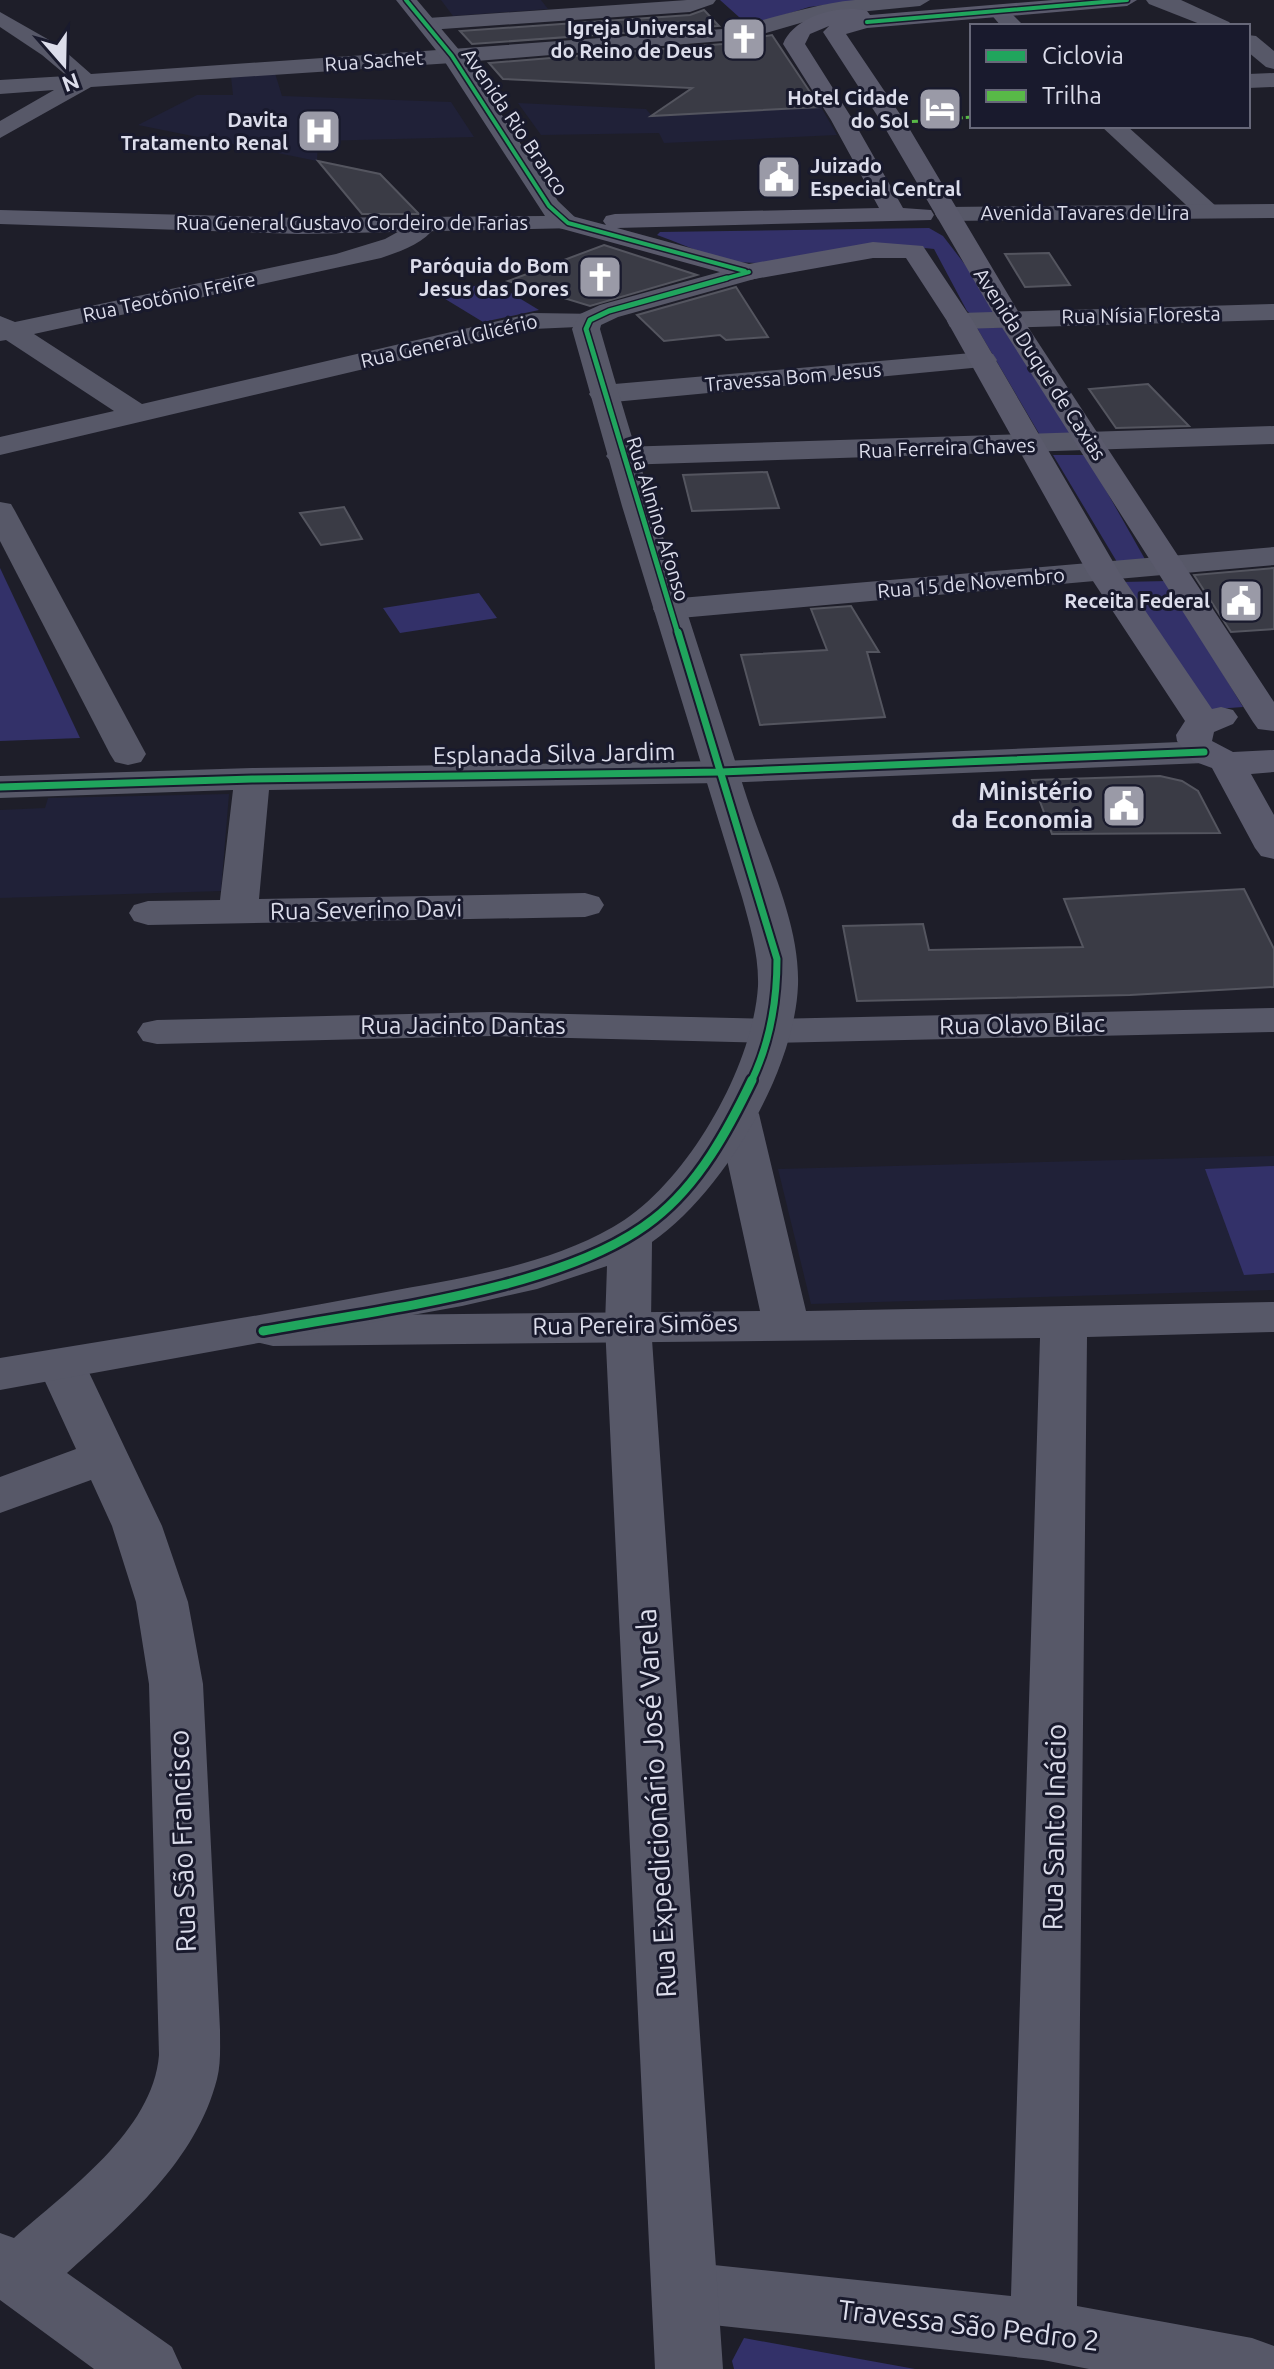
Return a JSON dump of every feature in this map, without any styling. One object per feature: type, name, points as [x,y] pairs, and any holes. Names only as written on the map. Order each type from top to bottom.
[{"type":"main road","name":"Avenida Rio Branco","points":[[406,0],[452,56],[549,206],[568,223]]},
{"type":"main road","name":"Avenida Duque de Caxias","points":[[1033,0],[827,20],[797,33],[794,44],[848,130],[900,236],[960,321],[1103,572],[1274,848]]},
{"type":"main road","points":[[1006,19],[1127,0]]},
{"type":"main road","name":"Avenida Duque de Caxias","points":[[1006,19],[867,22],[834,32],[894,123],[1009,318],[1272,723]]},
{"type":"main road","name":"Rua General Gustavo Cordeiro de Farias","points":[[0,217],[423,226],[849,217],[870,220],[900,236]]},
{"type":"main road","name":"Rua General Glicério","points":[[749,272],[873,250],[900,236],[950,220]]},
{"type":"main road","points":[[568,223],[749,272]]},
{"type":"main road","points":[[376,251],[527,224]]},
{"type":"main road","points":[[1272,723],[1234,716],[1207,741],[1250,764],[1274,761]]},
{"type":"street","points":[[428,24],[690,6],[706,0]]},
{"type":"street","name":"Rua Sachet","points":[[0,87],[747,32],[826,9],[920,0]]},
{"type":"street","points":[[1170,1],[1218,24]]},
{"type":"street","points":[[0,18],[50,50],[86,81],[0,131]]},
{"type":"street","points":[[1250,43],[1274,62]]},
{"type":"street","points":[[1250,81],[1274,80]]},
{"type":"street","points":[[1115,128],[1208,212]]},
{"type":"street","name":"Avenida Tavares de Lira","points":[[950,220],[1274,211]]},
{"type":"street","points":[[320,226],[342,232],[359,245],[339,261]]},
{"type":"street","name":"Rua Teotônio Freire","points":[[3,329],[339,261],[405,239],[423,226]]},
{"type":"street","name":"Rua General Glicério","points":[[0,446],[533,321],[590,320],[609,311],[749,272]]},
{"type":"street","name":"Rua Nísia Floresta","points":[[960,321],[1274,312]]},
{"type":"street","name":"Rua Almino Afonso","points":[[263,1331],[522,1277],[581,1259],[630,1236],[656,1218],[680,1194],[738,1114],[770,1031],[777,960],[718,757],[621,456],[586,329],[590,320]]},
{"type":"street","points":[[3,329],[138,414]]},
{"type":"street","name":"Travessa Bom Jesus","points":[[603,394],[983,360]]},
{"type":"street","name":"Rua Ferreira Chaves","points":[[621,456],[1274,435]]},
{"type":"street","points":[[0,511],[128,754]]},
{"type":"street","name":"Rua 15 de Novembro","points":[[669,609],[1274,556]]},
{"type":"street","name":"Esplanada Silva Jardim","points":[[0,759],[128,754],[350,763],[718,757],[1207,741]]},
{"type":"street","name":"Esplanada Silva Jardim","points":[[0,787],[252,779],[350,763]]},
{"type":"street","points":[[238,912],[252,779]]},
{"type":"street","name":"Rua Severino Davi","points":[[148,913],[585,905]]},
{"type":"street","name":"Rua Olavo Bilac","points":[[770,1031],[1274,1020]]},
{"type":"street","name":"Rua Jacinto Dantas","points":[[157,1032],[491,1024],[770,1031]]},
{"type":"street","points":[[738,1114],[786,1324]]},
{"type":"street","name":"Rua Expedicionário José Varela","points":[[630,1236],[628,1325],[689,2369]]},
{"type":"street","name":"Rua Pereira Simões","points":[[0,1374],[263,1331],[628,1325],[1064,1324],[1274,1317]]},
{"type":"street","name":"Rua Santo Inácio","points":[[1043,2330],[1064,1324]]},
{"type":"street","name":"Rua São Francisco","points":[[10,2268],[140,2162],[170,2119],[186,2080],[190,2030],[176,1684],[162,1602],[137,1526],[61,1364]]},
{"type":"street","points":[[0,1496],[104,1457]]},
{"type":"street","points":[[10,2268],[148,2369]]},
{"type":"street","name":"Travessa São Pedro 2","points":[[685,2292],[1043,2330],[1252,2369]]},
{"type":"shaded area","points":[[441,0],[541,0],[548,9],[453,16]]},
{"type":"shaded area","points":[[720,0],[864,0],[809,7],[749,26]]},
{"type":"shaded area","name":"Davita Tratamento Renal","points":[[275,73],[282,96],[451,102],[474,137],[318,141],[317,161],[138,125],[197,95],[233,95],[231,77]]},
{"type":"shaded area","points":[[518,103],[646,109],[652,116],[821,107],[837,135],[664,143],[659,133],[541,135]]},
{"type":"shaded area","points":[[929,228],[943,236],[1000,310],[999,314],[972,315],[967,311],[934,249],[885,248],[788,262],[739,262],[708,255],[657,235],[660,232]]},
{"type":"shaded area","points":[[493,282],[539,310],[483,322],[437,294]]},
{"type":"shaded area","points":[[1005,327],[1074,436],[1041,437],[977,328]]},
{"type":"shaded area","points":[[1053,455],[1086,455],[1146,561],[1117,562]]},
{"type":"shaded area","points":[[0,568],[80,738],[0,741]]},
{"type":"shaded area","points":[[1167,581],[1243,707],[1202,710],[1122,582]]},
{"type":"shaded area","points":[[479,593],[497,618],[400,633],[383,608]]},
{"type":"shaded area","points":[[229,794],[221,891],[0,898],[0,810],[45,808],[48,798]]},
{"type":"shaded area","points":[[1274,1156],[1274,1290],[811,1304],[778,1169]]},
{"type":"shaded area","points":[[1274,1166],[1274,1273],[1244,1275],[1205,1169]]},
{"type":"shaded area","points":[[744,2338],[915,2369],[734,2369],[732,2361]]},
{"type":"building","points":[[704,10],[719,26],[472,44],[460,31],[690,15]]},
{"type":"building","points":[[772,35],[820,107],[651,116],[692,88],[503,79],[489,63],[723,44]]},
{"type":"building","points":[[318,161],[380,174],[419,214],[362,214]]},
{"type":"building","name":"Paróquia do Bom Jesus das Dores","points":[[604,245],[697,275],[590,306],[508,281]]},
{"type":"building","points":[[1049,253],[1070,285],[1025,287],[1005,254]]},
{"type":"building","points":[[736,287],[768,337],[726,340],[720,335],[664,341],[637,315]]},
{"type":"building","points":[[1148,384],[1189,426],[1116,428],[1089,389]]},
{"type":"building","points":[[767,472],[779,508],[692,511],[683,475]]},
{"type":"building","points":[[344,507],[362,539],[321,545],[300,513]]},
{"type":"building","name":"Receita Federal","points":[[1274,568],[1274,629],[1231,632],[1194,575]]},
{"type":"building","points":[[851,606],[879,652],[867,652],[885,717],[760,725],[741,655],[827,650],[811,609]]},
{"type":"building","name":"Ministério da Economia","points":[[1160,776],[1182,781],[1198,791],[1220,833],[1052,834],[1032,780]]},
{"type":"building","points":[[1244,889],[1274,949],[1274,987],[1130,995],[857,1001],[843,926],[923,924],[929,950],[1083,947],[1064,899]]},
{"type":"marked path","points":[[894,123],[970,117]]},
{"type":"cycle path","points":[[406,0],[452,56],[549,206],[568,223],[745,271]]},
{"type":"cycle path","points":[[867,22],[1127,0]]},
{"type":"cycle path","points":[[263,1331],[498,1285],[544,1272],[628,1238],[656,1218],[685,1189],[711,1155],[755,1074],[769,1033],[777,994],[776,952],[619,446],[586,329],[590,320],[609,311],[749,272]]},
{"type":"cycle path","points":[[0,787],[252,779],[721,772],[1204,752]]},
{"type":"place","name":"Igreja Universal do Reino de Deus","points":[[744,39]]},
{"type":"place","name":"Hotel Cidade do Sol","points":[[940,109]]},
{"type":"place","name":"Davita Tratamento Renal","points":[[319,131]]},
{"type":"place","name":"Juizado Especial Central","points":[[779,177]]},
{"type":"place","name":"Paróquia do Bom Jesus das Dores","points":[[600,277]]},
{"type":"place","name":"Receita Federal","points":[[1241,601]]},
{"type":"place","name":"Ministério da Economia","points":[[1124,806]]}]
